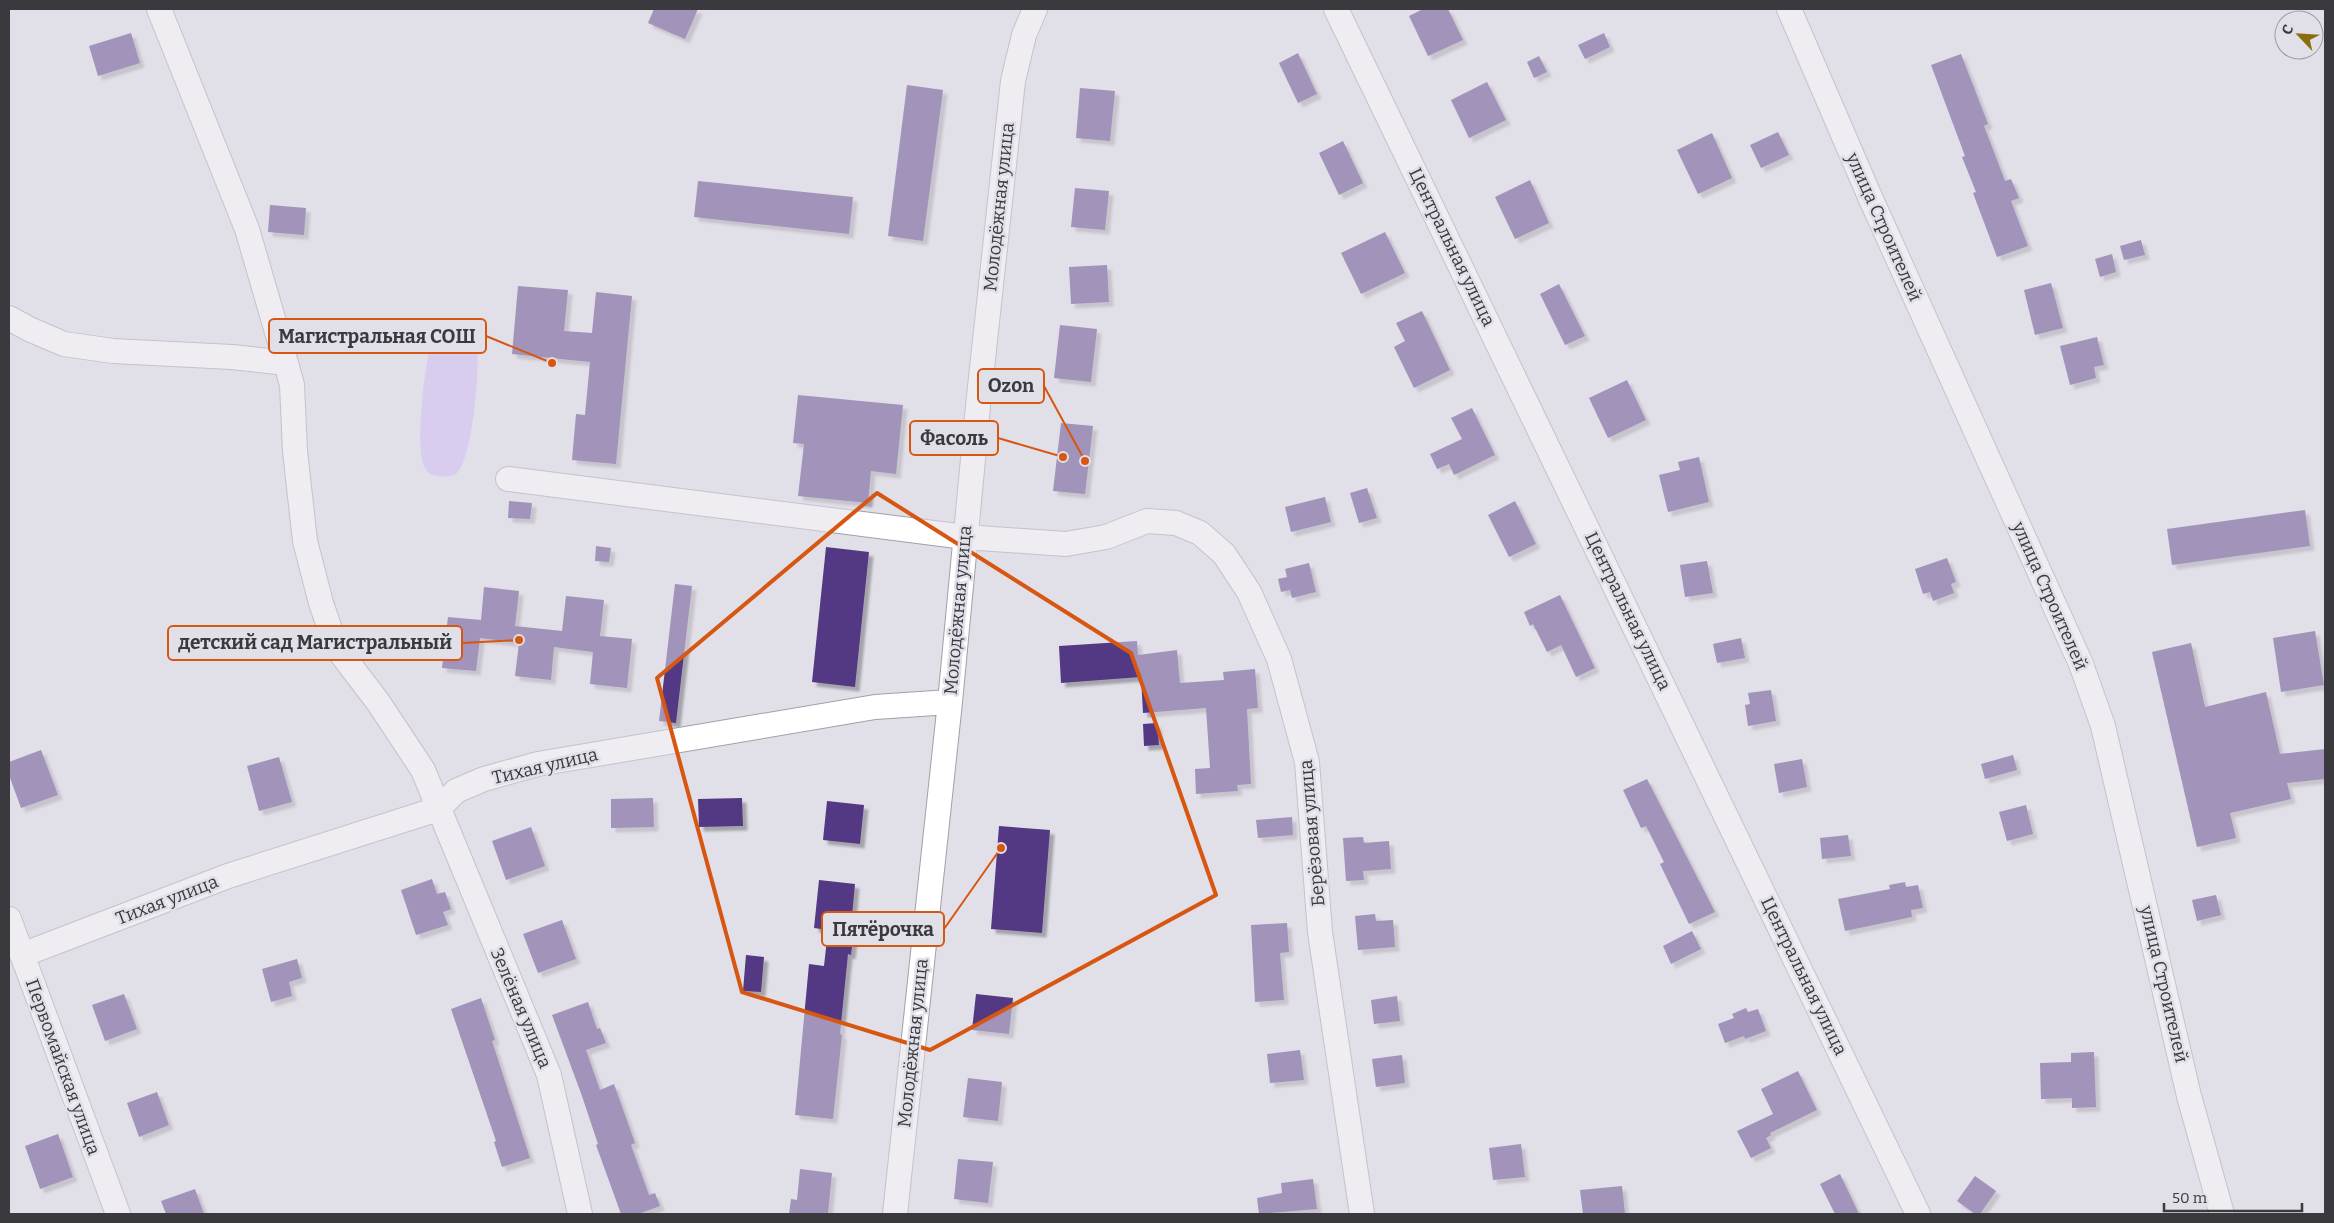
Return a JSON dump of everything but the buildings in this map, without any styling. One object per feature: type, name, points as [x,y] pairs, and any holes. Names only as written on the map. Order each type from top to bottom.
[{"type":"street","name":"Зелёная улица","points":[[159,9],[247,229],[286,363],[292,385],[294,450],[305,541],[321,603],[336,648],[378,702],[423,770],[549,1075],[580,1214]]},
{"type":"street","name":"Молодёжная улица","points":[[895,1214],[950,702],[1012,81],[1024,34],[1035,9]]},
{"type":"street","name":"Центральная улица","points":[[1336,9],[1918,1214]]},
{"type":"street","name":"улица Строителей","points":[[1789,9],[1870,197],[2081,664],[2103,726],[2189,1096],[2222,1214]]},
{"type":"street","points":[[9,318],[64,344],[113,351],[232,357],[286,363]]},
{"type":"street","points":[[508,479],[965,537]]},
{"type":"street","name":"Берёзовая улица","points":[[965,537],[1066,544],[1106,537],[1147,521],[1176,523],[1200,533],[1224,554],[1249,592],[1279,659],[1307,762],[1320,932],[1362,1214]]},
{"type":"street","name":"Тихая улица","points":[[22,955],[228,876],[438,809],[456,791],[484,779],[538,764],[875,707],[950,702]]},
{"type":"street","name":"Первомайская улица","points":[[9,919],[118,1214]]},
{"type":"highlighted area","points":[[877,493],[1131,653],[1216,895],[930,1050],[742,992],[657,678]]},
{"type":"shaded area","points":[[448,319],[464,321],[472,327],[476,337],[477,376],[476,400],[463,462],[456,474],[445,477],[431,474],[425,468],[420,444],[420,426],[426,369],[431,343],[437,329]]},
{"type":"place","name":"Магистральная СОШ","points":[[552,363]]},
{"type":"place","name":"Фасоль","points":[[1063,457]]},
{"type":"place","name":"Ozon","points":[[1085,461]]},
{"type":"place","name":"детский сад Магистральный","points":[[519,640]]},
{"type":"place","name":"Пятёрочка","points":[[1001,848]]}]
